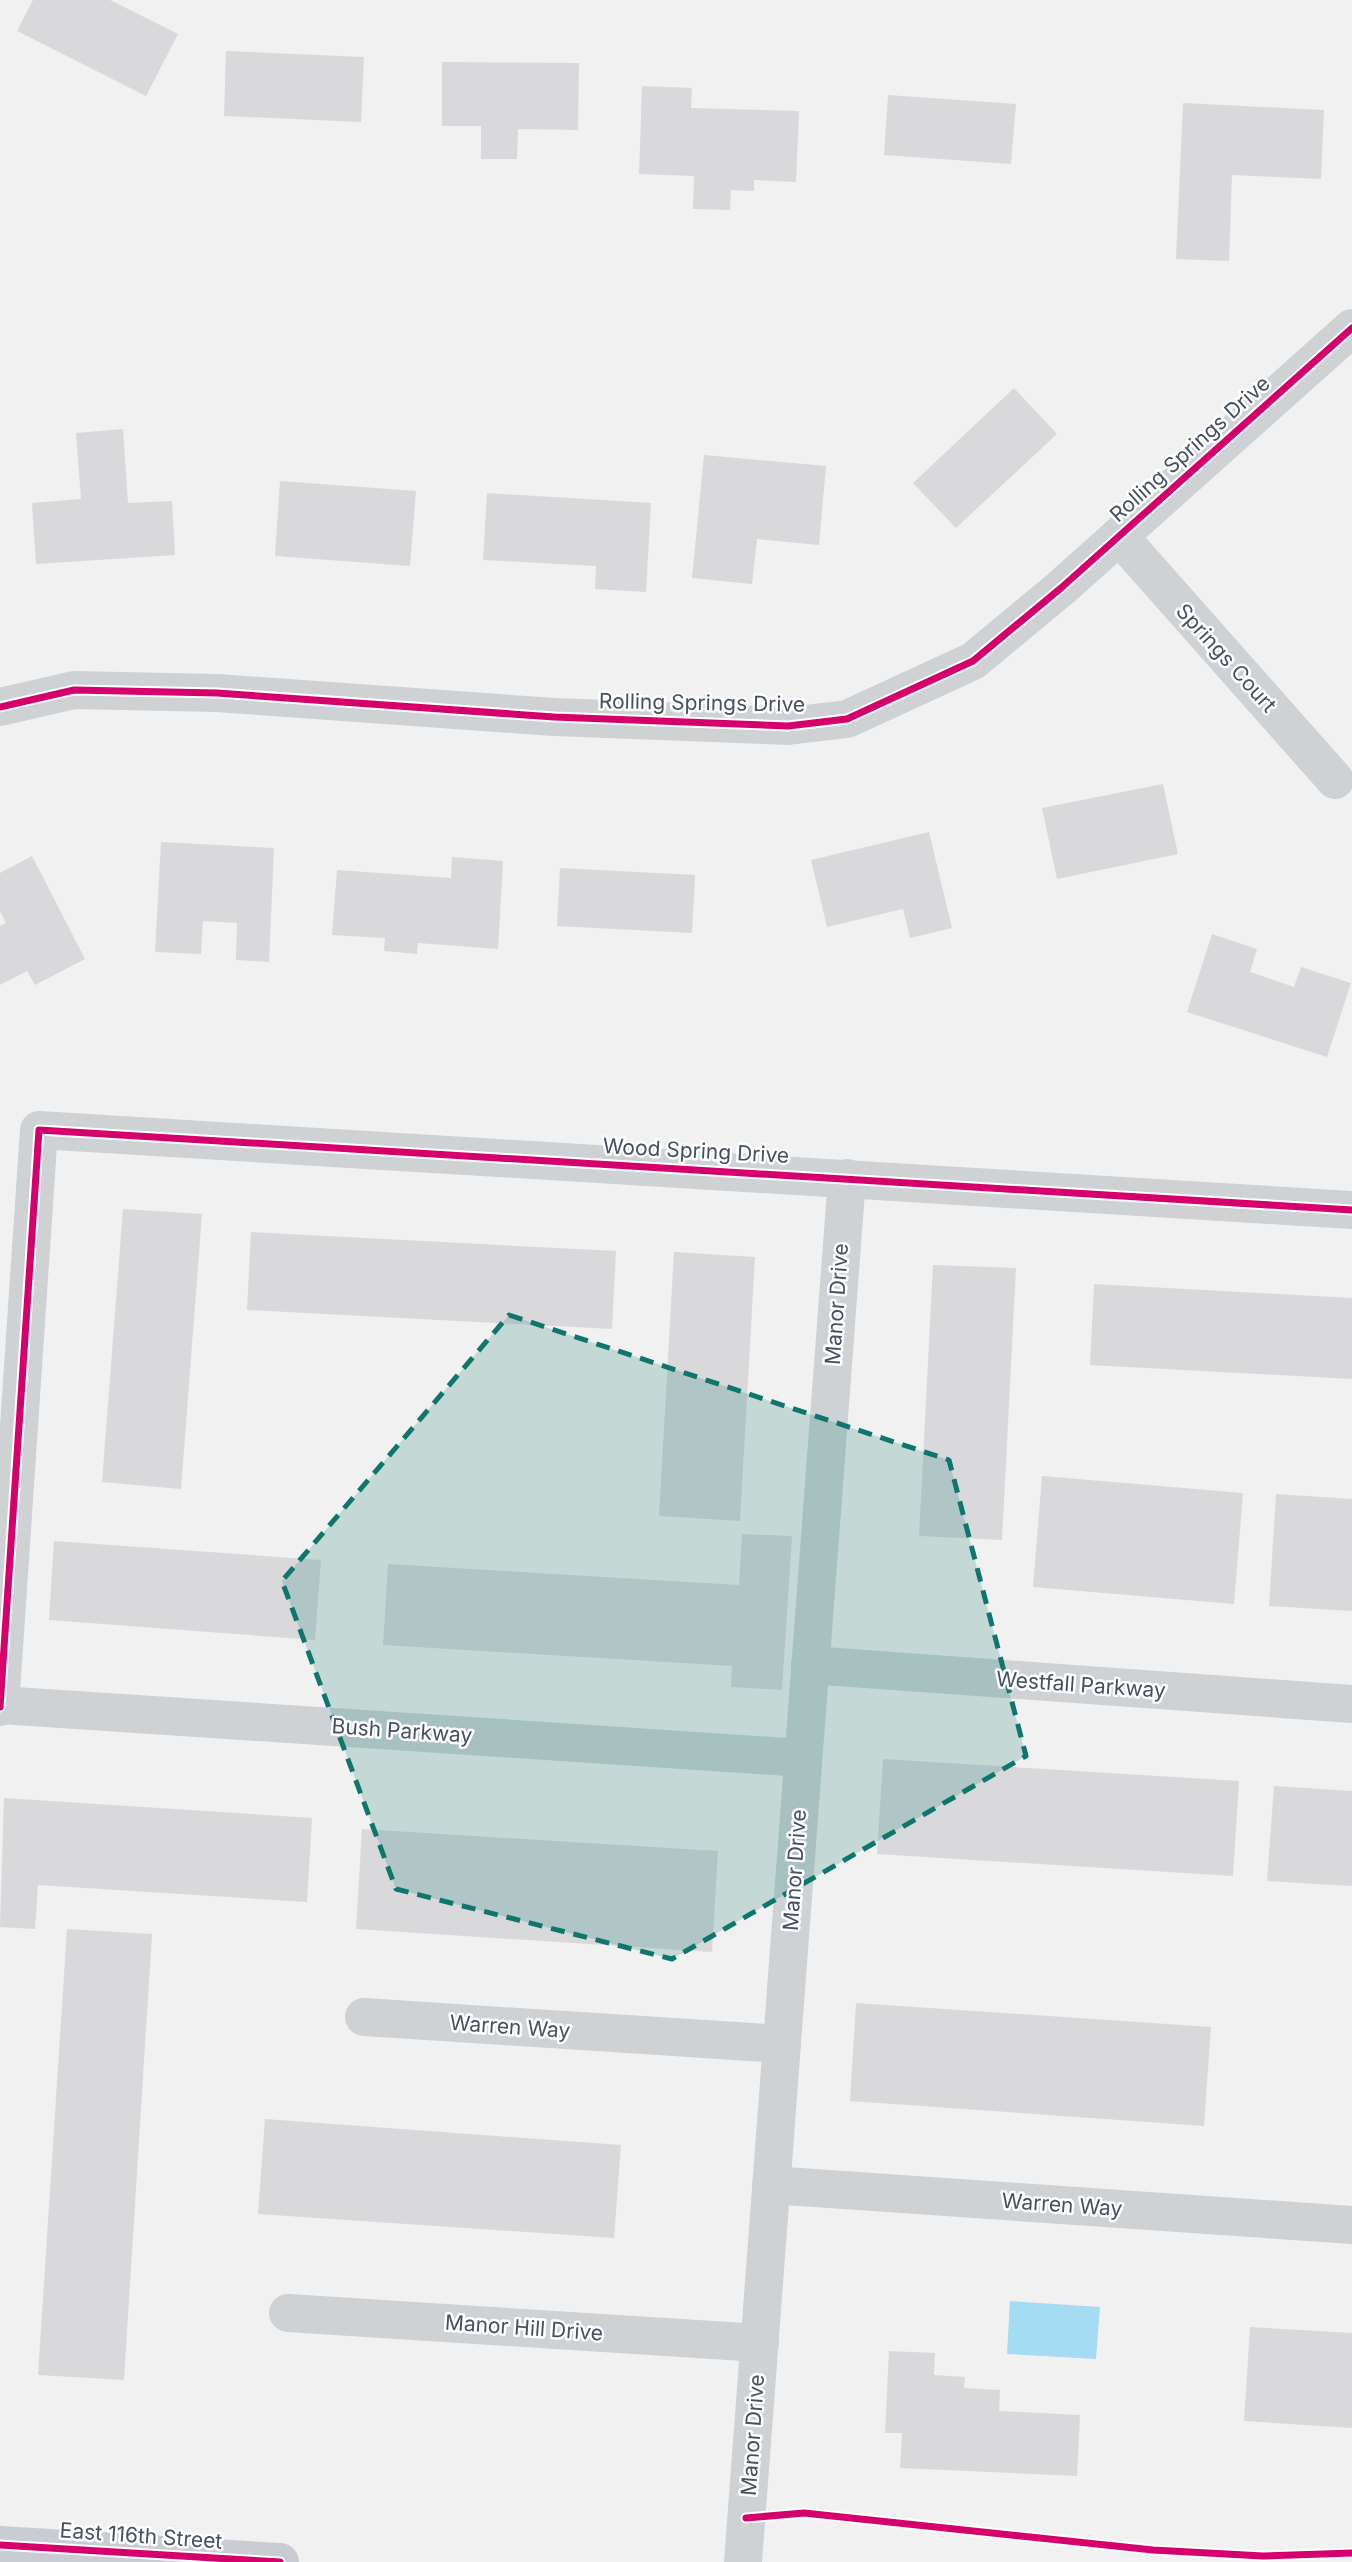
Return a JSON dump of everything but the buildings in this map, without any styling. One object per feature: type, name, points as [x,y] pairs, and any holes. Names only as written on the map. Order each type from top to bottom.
[{"type":"main road","name":"East 116th Street","points":[[0,2545],[280,2562]]},
{"type":"street","name":"Rolling Springs Drive","points":[[0,707],[74,690],[217,693],[554,717],[788,726],[846,719],[973,661],[1119,536],[1352,328]]},
{"type":"street","name":"Springs Court","points":[[1119,536],[1335,780]]},
{"type":"street","name":"Wood Spring Drive","points":[[0,1706],[39,1130],[1352,1210]]},
{"type":"street","name":"Manor Drive","points":[[743,2562],[847,1178]]},
{"type":"street","name":"Westfall Parkway","points":[[810,1665],[1352,1704]]},
{"type":"street","name":"Bush Parkway","points":[[0,1706],[803,1758]]},
{"type":"street","name":"Warren Way","points":[[364,2017],[782,2044]]},
{"type":"street","name":"Warren Way","points":[[771,2185],[1352,2225]]},
{"type":"street","name":"Manor Hill Drive","points":[[288,2313],[760,2343]]},
{"type":"highlighted area","points":[[509,1315],[949,1460],[1026,1756],[672,1959],[396,1889],[282,1581]]},
{"type":"water","points":[[1010,2301],[1100,2307],[1096,2359],[1007,2354]]},
{"type":"cycle path","points":[[0,707],[74,690],[217,693],[554,717],[788,726],[847,719],[973,661],[1061,588],[1352,328]]},
{"type":"cycle path","points":[[0,1707],[39,1130],[1352,1210]]},
{"type":"cycle path","points":[[746,2518],[804,2513],[1153,2550],[1263,2556],[1352,2553]]},
{"type":"cycle path","points":[[0,2545],[280,2562]]}]
